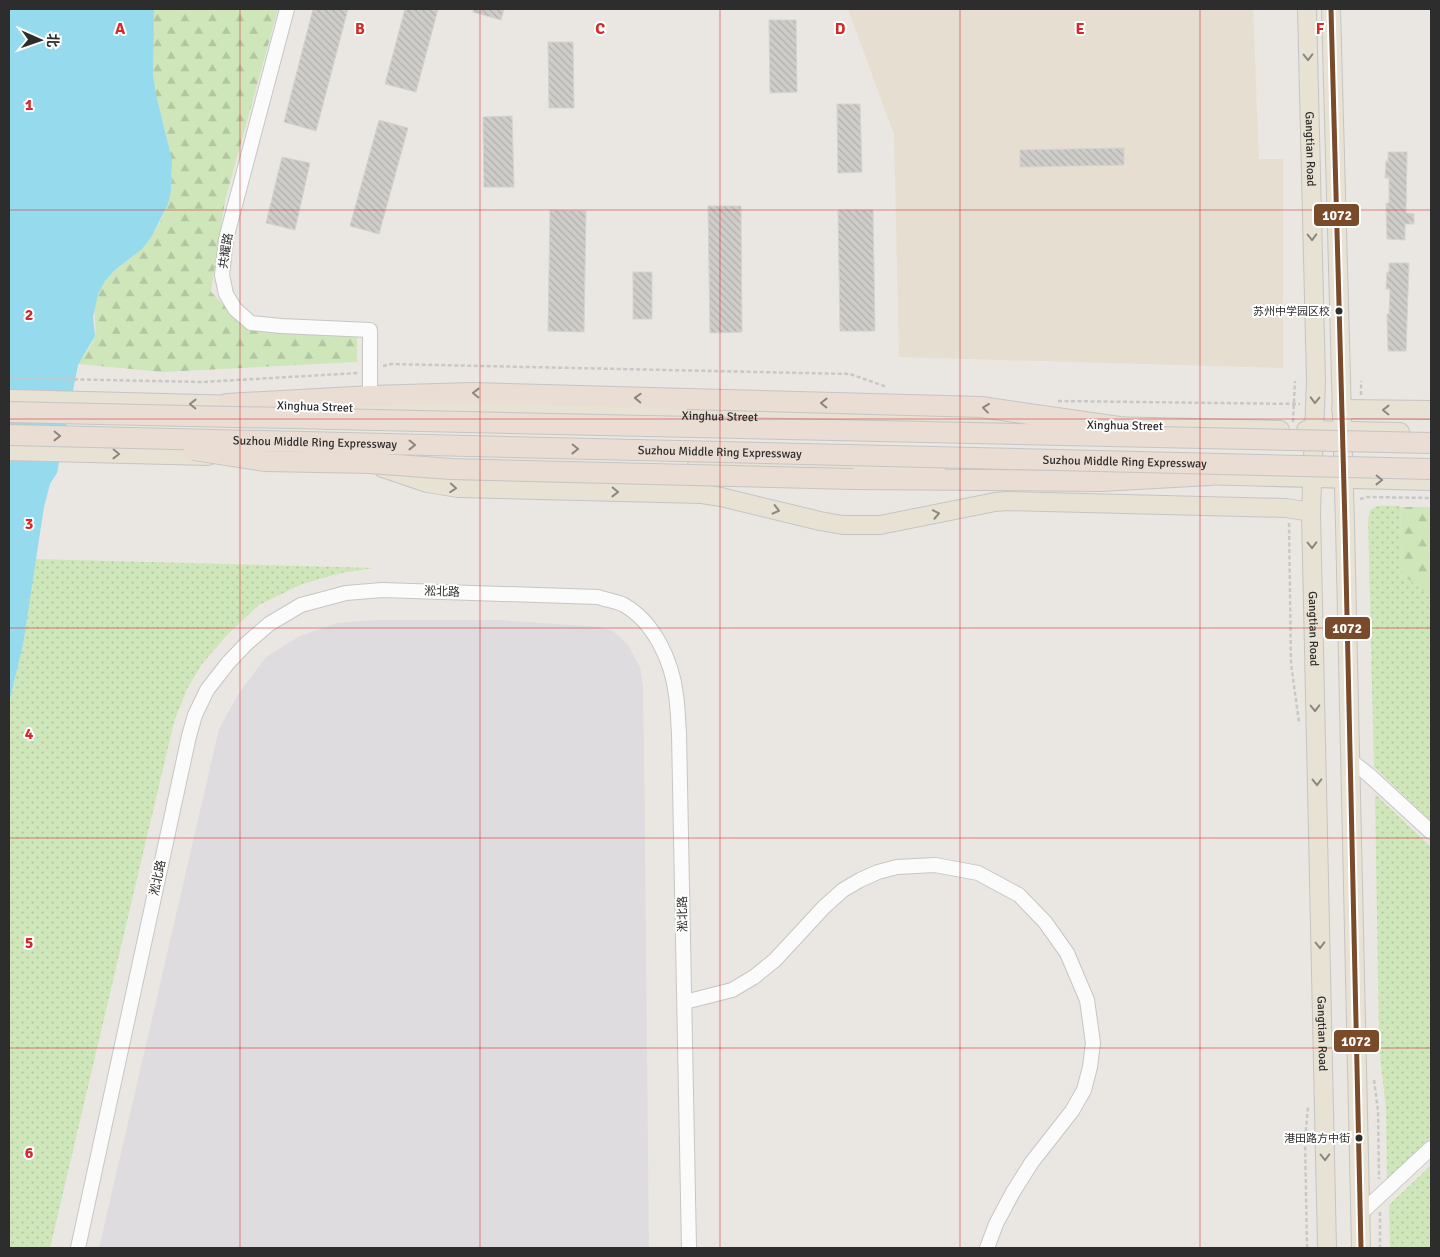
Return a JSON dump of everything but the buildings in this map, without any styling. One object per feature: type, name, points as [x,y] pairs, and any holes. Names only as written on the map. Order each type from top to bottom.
[{"type":"highway","points":[[227,404],[370,402],[472,393],[981,407],[1208,440]]},
{"type":"highway","name":"Suzhou Middle Ring Expressway","points":[[9,412],[1208,440],[1431,443]]},
{"type":"highway","name":"Suzhou Middle Ring Expressway","points":[[9,435],[1431,468]]},
{"type":"highway","points":[[118,438],[265,462],[370,463],[451,469],[853,479],[1101,481],[1210,475]]},
{"type":"main road","name":"Gangtian Road","points":[[1307,9],[1316,381],[1311,512],[1327,1248]]},
{"type":"main road","name":"Gangtian Road","points":[[1331,9],[1361,1248]]},
{"type":"main road","points":[[9,399],[227,404]]},
{"type":"main road","name":"Xinghua Street","points":[[370,402],[1431,433]]},
{"type":"main road","points":[[1341,409],[1431,410]]},
{"type":"main road","points":[[9,451],[1431,481]]},
{"type":"main road","points":[[356,458],[442,487],[702,494],[843,525],[880,525],[1007,501],[1290,509],[1311,512]]},
{"type":"street","name":"共耀路","points":[[287,9],[226,239],[222,275],[226,294],[235,309],[251,322],[281,326],[370,330],[370,402]]},
{"type":"street","name":"淞北路","points":[[78,1248],[187,746],[195,716],[207,690],[246,644],[269,624],[301,604],[346,593],[382,590],[598,597],[623,605],[653,631],[670,668],[676,694],[679,733],[689,1248]]},
{"type":"street","points":[[1350,760],[1370,775],[1431,832]]},
{"type":"street","points":[[685,1002],[732,990],[754,977],[774,960],[824,907],[843,890],[878,872],[898,868],[935,865],[978,873],[1019,895],[1045,922],[1067,953],[1087,1000],[1093,1043],[1090,1068],[1084,1090],[1072,1111],[1032,1162],[1013,1192],[996,1224],[987,1248]]},
{"type":"street","points":[[1360,1214],[1431,1148]]},
{"type":"path","points":[[9,378],[76,380]]},
{"type":"path","points":[[1293,430],[1295,382]]},
{"type":"path","points":[[1290,509],[1291,664],[1300,726]]},
{"type":"path","points":[[1307,1248],[1305,1139],[1308,1100]]},
{"type":"shaded area","points":[[848,9],[1253,9],[1259,159],[1283,159],[1283,368],[899,357],[894,135]]},
{"type":"shaded area","points":[[376,620],[499,620],[599,627],[613,631],[628,645],[640,667],[643,687],[644,749],[649,1248],[99,1248],[219,729],[239,693],[266,657],[300,636],[337,623]]},
{"type":"green space","points":[[154,9],[278,9],[225,201],[211,292],[245,327],[357,334],[357,362],[163,372],[78,364],[94,338],[95,305],[98,293],[111,274],[140,250],[151,237],[160,222],[169,197],[172,173],[171,161],[154,82]]},
{"type":"green space","points":[[1377,506],[1400,506],[1402,574],[1431,597],[1431,821],[1374,767],[1368,521],[1370,510]]},
{"type":"green space","points":[[1400,507],[1431,507],[1431,597],[1402,574]]},
{"type":"green space","points":[[35,559],[375,568],[341,573],[302,584],[259,605],[228,634],[202,664],[187,689],[174,722],[50,1248],[9,1248],[9,703],[23,645]]},
{"type":"green space","points":[[1375,794],[1431,847],[1431,1137],[1387,1179],[1386,1110],[1379,1045]]},
{"type":"green space","points":[[1431,1165],[1431,1248],[1390,1248],[1389,1205]]},
{"type":"water","points":[[9,9],[154,9],[153,75],[172,159],[171,190],[168,204],[152,236],[142,249],[115,270],[105,281],[98,294],[93,317],[95,336],[78,365],[57,473],[50,484],[44,507],[23,645],[9,703]]},
{"type":"transit line","name":"1072","points":[[1331,9],[1345,525],[1361,1248]]},
{"type":"place","name":"苏州中学园区校","points":[[1339,311]]},
{"type":"place","name":"港田路方中街","points":[[1359,1138]]}]
